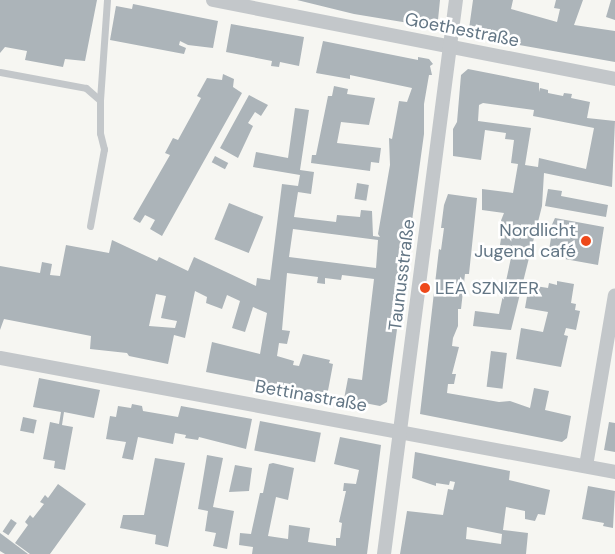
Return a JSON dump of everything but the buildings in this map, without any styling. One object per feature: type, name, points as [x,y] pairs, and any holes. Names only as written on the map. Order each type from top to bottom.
[{"type":"street","name":"Goethestraße","points":[[212,0],[615,79]]},
{"type":"street","name":"Taunusstraße","points":[[384,554],[456,0]]},
{"type":"street","points":[[586,466],[615,295]]},
{"type":"street","name":"Bettinastraße","points":[[0,358],[615,472]]},
{"type":"lane","points":[[90,226],[104,149],[100,137],[100,100],[106,0]]},
{"type":"lane","points":[[0,72],[86,88],[100,100]]},
{"type":"place","name":"Nordlicht Jugend café","points":[[586,241]]},
{"type":"place","name":"LEA SZNIZER","points":[[425,288]]}]
